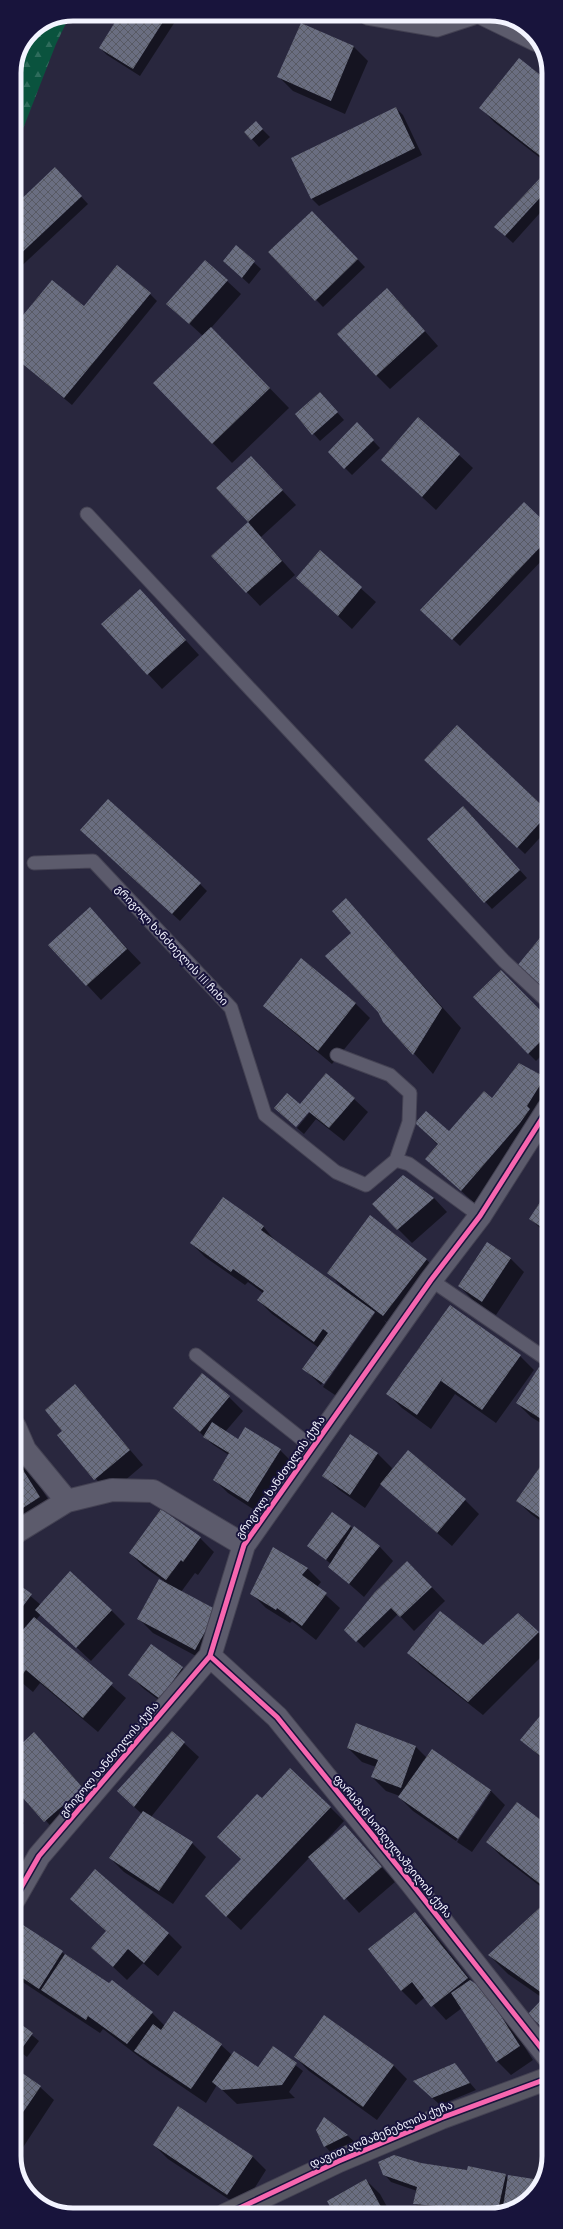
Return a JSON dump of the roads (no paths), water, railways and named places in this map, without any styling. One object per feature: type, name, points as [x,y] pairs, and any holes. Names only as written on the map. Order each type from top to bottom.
[{"type":"street","points":[[499,22],[524,34]]},
{"type":"street","name":"გრიგოლ ხანძთელის ქუჩა","points":[[21,1888],[39,1856],[210,1656],[244,1545],[431,1280],[480,1216],[542,1118]]},
{"type":"street","points":[[21,1441],[25,1450],[67,1501]]},
{"type":"street","points":[[21,1529],[67,1501],[112,1490],[154,1490],[244,1545]]},
{"type":"street","name":"ფარსმან სონღულაშვილის ქუჩა","points":[[210,1656],[277,1717],[412,1884],[542,2049]]},
{"type":"street","name":"დავით აღმაშენებლის ქუჩა","points":[[238,2208],[339,2161],[441,2118],[542,2081]]},
{"type":"lane","points":[[384,21],[437,30],[463,21]]},
{"type":"lane","points":[[87,514],[504,961],[542,996]]},
{"type":"lane","name":"გრიგოლ ხანძთელის III ჩიხი","points":[[34,863],[93,861],[231,1008],[265,1115],[336,1172],[366,1185],[396,1160]]},
{"type":"lane","points":[[337,1055],[390,1075],[410,1093],[409,1122],[396,1160],[409,1164],[480,1216]]},
{"type":"lane","points":[[431,1280],[542,1356]]},
{"type":"lane","points":[[196,1354],[312,1448]]}]
